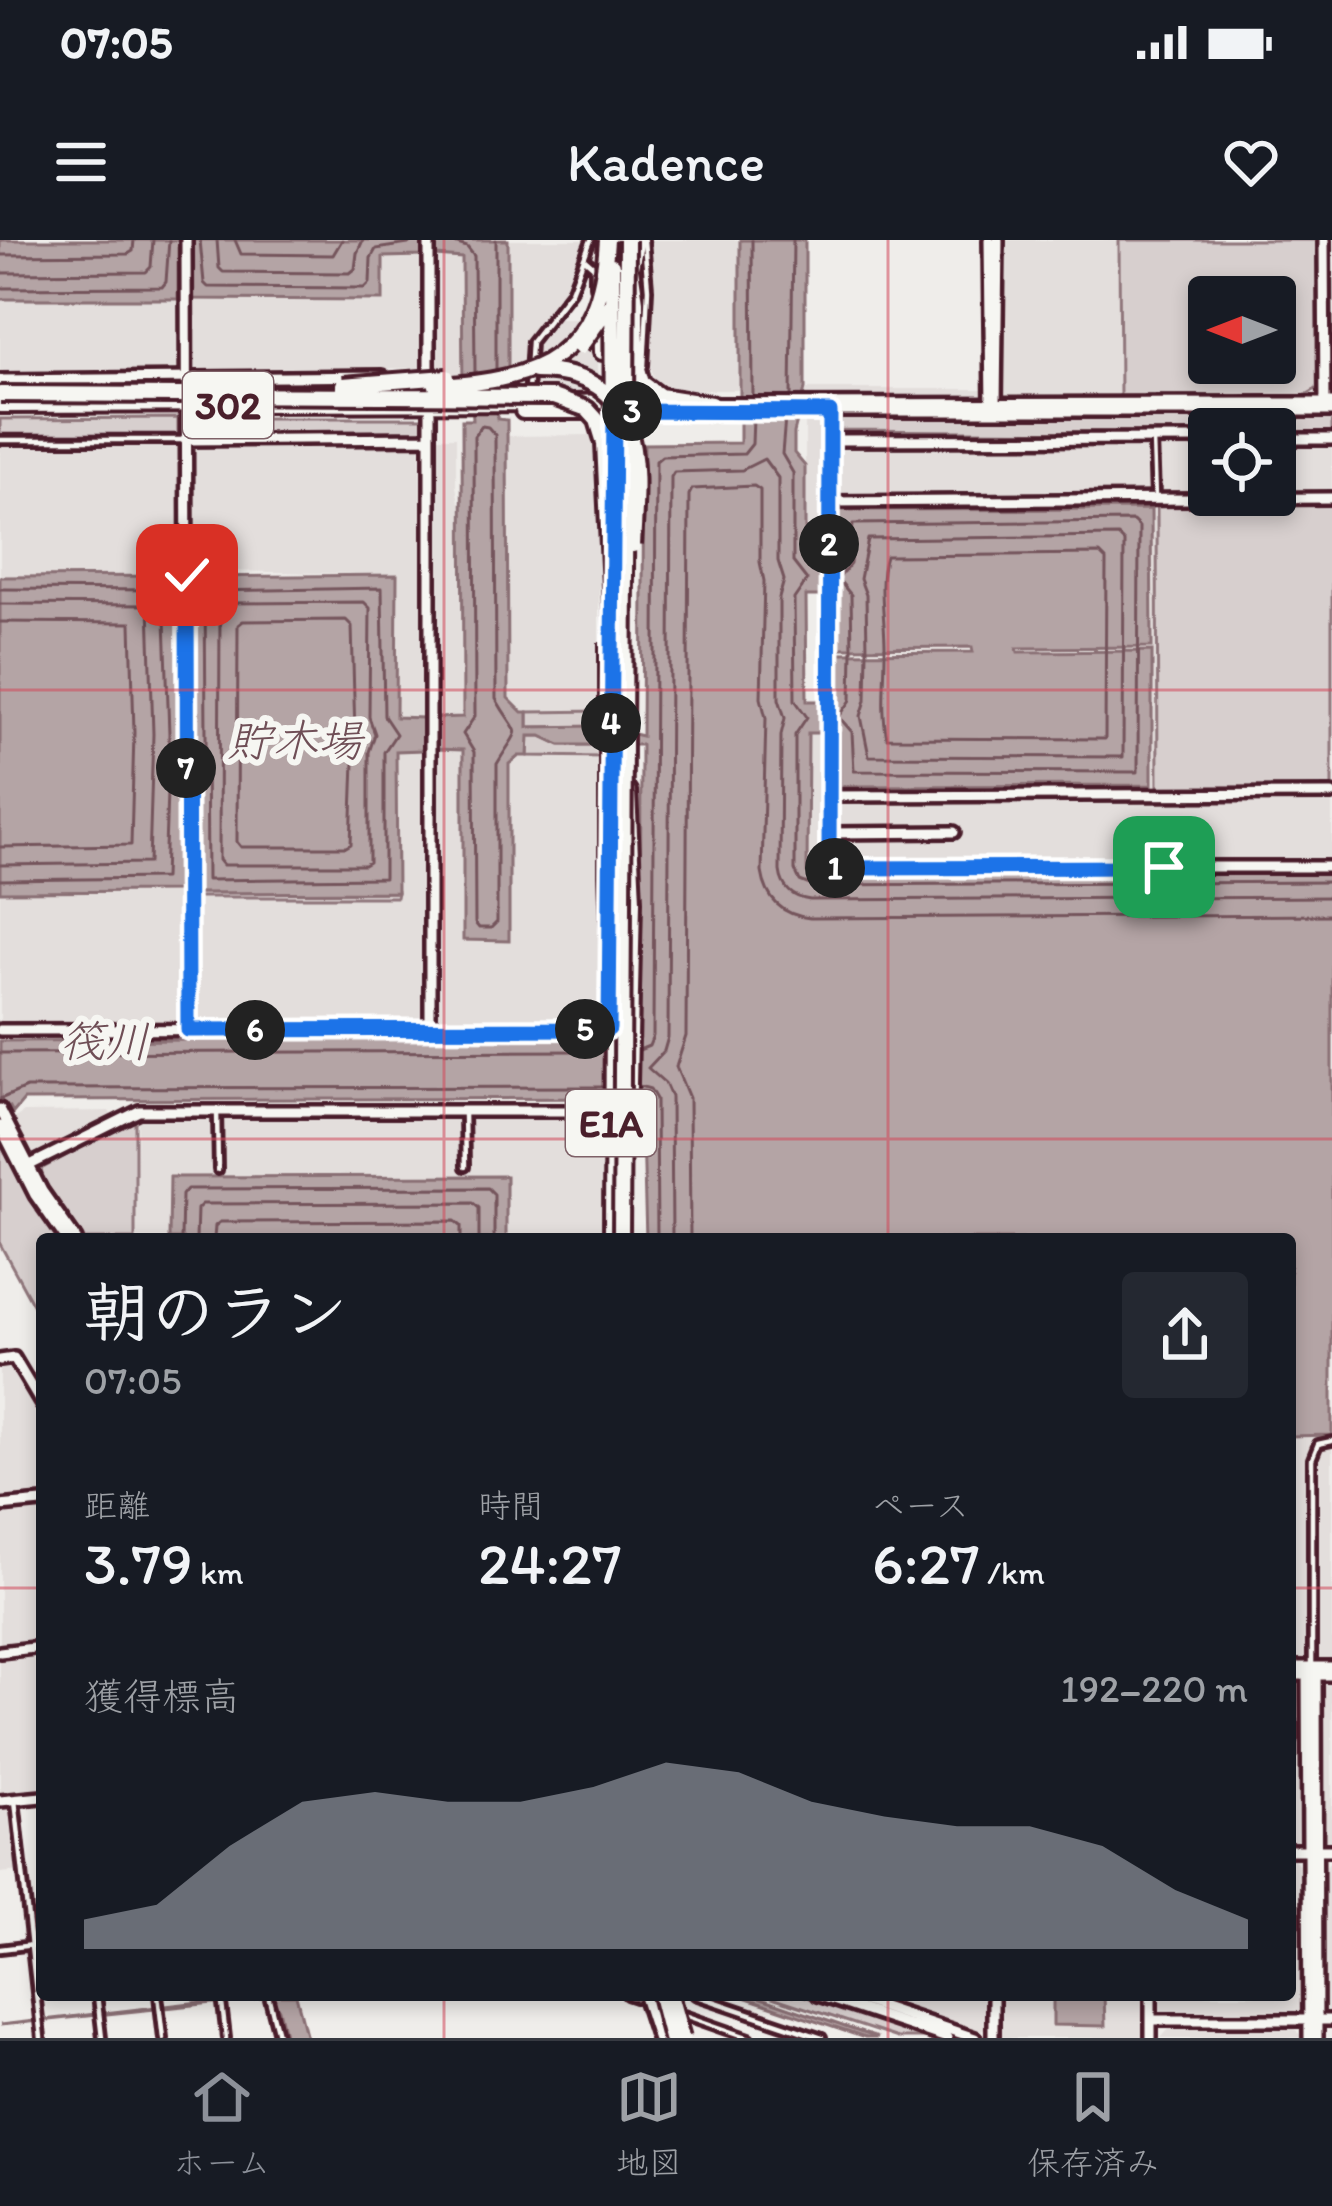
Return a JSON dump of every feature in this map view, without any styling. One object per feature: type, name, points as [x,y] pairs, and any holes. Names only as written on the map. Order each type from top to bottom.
[{"type":"highway","points":[[602,352],[607,240]]},
{"type":"highway","points":[[0,387],[331,387],[495,381],[547,364],[572,344],[592,314],[604,280],[607,240]]},
{"type":"highway","points":[[607,240],[611,646]]},
{"type":"highway","points":[[431,403],[515,385],[563,362],[605,314],[635,242]]},
{"type":"highway","points":[[618,407],[622,309],[635,242]]},
{"type":"highway","name":"E1A","points":[[623,1233],[620,756],[635,242]]},
{"type":"highway","points":[[632,264],[636,361],[642,383],[659,396],[710,404]]},
{"type":"highway","points":[[331,387],[552,371],[586,381],[616,406],[632,434],[637,469],[620,756],[631,810],[632,1029],[623,1233]]},
{"type":"highway","points":[[0,387],[431,403],[553,397],[581,404],[592,414],[604,442],[611,646]]},
{"type":"highway","name":"302","points":[[0,408],[431,403],[457,408],[618,407]]},
{"type":"highway","name":"302","points":[[511,407],[618,407]]},
{"type":"highway","points":[[611,580],[611,646]]},
{"type":"highway","name":"E1A","points":[[610,1233],[611,646]]},
{"type":"highway","points":[[659,2001],[669,2038]]},
{"type":"highway","points":[[672,2001],[682,2038]]},
{"type":"main road","points":[[617,717],[618,407]]},
{"type":"main road","points":[[610,1233],[624,1028],[620,756],[611,580],[618,407]]},
{"type":"main road","points":[[620,756],[609,1029],[623,1233]]},
{"type":"main road","points":[[642,2001],[658,2038]]},
{"type":"street","points":[[186,240],[188,1030]]},
{"type":"street","points":[[429,240],[430,1030]]},
{"type":"street","points":[[528,404],[531,342],[565,301],[591,240]]},
{"type":"street","points":[[988,240],[993,406]]},
{"type":"street","points":[[993,406],[998,240]]},
{"type":"street","points":[[618,407],[1328,407],[1324,240]]},
{"type":"street","points":[[635,242],[647,289],[644,368],[649,380]]},
{"type":"street","points":[[586,260],[593,267],[594,316],[618,407]]},
{"type":"street","points":[[0,387],[429,376]]},
{"type":"street","points":[[618,407],[710,404],[737,408]]},
{"type":"street","points":[[830,408],[829,868],[1332,867]]},
{"type":"street","points":[[0,440],[430,438]]},
{"type":"street","points":[[829,440],[1188,439]]},
{"type":"street","points":[[1296,439],[1332,439]]},
{"type":"street","points":[[1153,440],[1155,498]]},
{"type":"street","points":[[829,502],[1332,498]]},
{"type":"street","points":[[829,796],[1332,794]]},
{"type":"street","points":[[829,833],[953,832]]},
{"type":"street","points":[[0,1030],[609,1029]]},
{"type":"street","points":[[0,1109],[3,1124],[63,1233]]},
{"type":"street","points":[[218,1110],[218,1170]]},
{"type":"street","points":[[464,1110],[465,1167]]},
{"type":"street","points":[[26,1167],[130,1113],[615,1111]]},
{"type":"street","points":[[26,1167],[72,1233]]},
{"type":"street","points":[[0,1360],[14,1358],[36,1395]]},
{"type":"street","points":[[1313,2038],[1312,1459],[1318,1444],[1332,1441]]},
{"type":"street","points":[[0,1506],[36,1503]]},
{"type":"street","points":[[0,1652],[36,1648]]},
{"type":"street","points":[[1296,1671],[1332,1671]]},
{"type":"street","points":[[0,1802],[36,1798]]},
{"type":"street","points":[[15,1800],[36,1992]]},
{"type":"street","points":[[1296,1852],[1332,1852]]},
{"type":"street","points":[[0,1948],[36,1945]]},
{"type":"street","points":[[37,2001],[41,2038]]},
{"type":"street","points":[[98,2001],[102,2038]]},
{"type":"street","points":[[159,2001],[163,2038]]},
{"type":"street","points":[[221,2001],[226,2038]]},
{"type":"street","points":[[269,2001],[279,2038]]},
{"type":"street","points":[[713,2001],[822,2038]]},
{"type":"street","points":[[836,2001],[947,2038]]},
{"type":"street","points":[[865,2001],[975,2038]]},
{"type":"street","points":[[993,2001],[993,2038]]},
{"type":"street","points":[[684,2015],[750,2038]]},
{"type":"street","points":[[1151,2028],[1332,2022]]},
{"type":"shaded area","points":[[508,240],[588,240],[564,296],[527,341],[524,398],[508,397]]},
{"type":"shaded area","points":[[648,240],[740,240],[741,390],[674,390],[654,378],[649,360]]},
{"type":"shaded area","points":[[983,240],[1332,240],[1332,870],[807,873],[807,733],[840,733],[840,785],[1152,785],[1151,510],[838,511],[838,563],[805,563],[805,389],[982,389]]},
{"type":"shaded area","points":[[1119,240],[1317,240],[1318,388],[1304,396],[1120,396]]},
{"type":"shaded area","points":[[422,256],[420,368],[192,371],[192,299],[382,300],[383,257]]},
{"type":"shaded area","points":[[436,256],[462,257],[463,397],[436,397]]},
{"type":"shaded area","points":[[0,299],[178,299],[178,371],[0,374]]},
{"type":"shaded area","points":[[555,318],[590,318],[598,350],[598,392],[532,395],[533,344]]},
{"type":"shaded area","points":[[301,378],[423,382],[422,398],[191,398],[194,383]]},
{"type":"shaded area","points":[[176,383],[178,398],[0,399],[0,384]]},
{"type":"shaded area","points":[[1188,416],[1188,433],[838,430],[841,417]]},
{"type":"shaded area","points":[[1296,416],[1332,416],[1332,433],[1296,433]]},
{"type":"shaded area","points":[[178,418],[178,434],[0,434],[0,419]]},
{"type":"shaded area","points":[[191,418],[423,418],[423,433],[191,434]]},
{"type":"shaded area","points":[[592,435],[599,439],[599,711],[522,712],[508,698],[507,436]]},
{"type":"shaded area","points":[[438,437],[456,437],[456,486],[462,502],[463,718],[436,718]]},
{"type":"shaded area","points":[[175,443],[178,576],[0,577],[0,444]]},
{"type":"shaded area","points":[[420,443],[423,718],[396,718],[396,575],[192,570],[191,447]]},
{"type":"shaded area","points":[[1296,502],[1332,502],[1332,789],[1158,790],[1157,504],[1188,504],[1188,516],[1296,516]]},
{"type":"shaded area","points":[[604,711],[605,727],[528,727],[528,712]]},
{"type":"shaded area","points":[[528,736],[561,745],[604,745],[604,757],[528,756]]},
{"type":"shaded area","points":[[190,740],[193,893],[397,892],[396,897],[189,897]]},
{"type":"shaded area","points":[[436,749],[463,750],[464,940],[509,940],[509,765],[519,756],[604,757],[603,1022],[440,1024],[437,1020]]},
{"type":"shaded area","points":[[396,750],[423,750],[424,1021],[196,1024],[192,1021],[192,898],[396,896]]},
{"type":"shaded area","points":[[179,891],[180,1022],[0,1025],[0,892]]},
{"type":"shaded area","points":[[109,1111],[112,1116],[36,1154],[28,1152],[12,1120],[24,1112]]},
{"type":"shaded area","points":[[602,1116],[605,1233],[506,1233],[506,1177],[171,1177],[170,1233],[135,1233],[138,1117]]},
{"type":"shaded area","points":[[135,1119],[135,1233],[79,1233],[41,1169]]},
{"type":"shaded area","points":[[0,1139],[55,1233],[36,1233],[36,1310],[0,1244]]},
{"type":"shaded area","points":[[9,1362],[36,1402],[36,1499],[0,1502],[0,1363]]},
{"type":"shaded area","points":[[1332,1435],[1332,1660],[1296,1660],[1296,1436]]},
{"type":"shaded area","points":[[36,1506],[36,1644],[0,1648],[0,1509]]},
{"type":"shaded area","points":[[36,1651],[36,1794],[0,1798],[0,1655]]},
{"type":"shaded area","points":[[1332,1682],[1332,1847],[1322,1839],[1322,1688]]},
{"type":"shaded area","points":[[1296,1685],[1302,1688],[1302,1839],[1296,1846]]},
{"type":"shaded area","points":[[14,1803],[21,1871],[0,1873],[0,1804]]},
{"type":"shaded area","points":[[1332,1860],[1330,2016],[1323,2009],[1323,1868]]},
{"type":"shaded area","points":[[1296,1862],[1304,1869],[1303,2009],[1296,2016],[1164,2016],[1158,2001],[1296,2001]]},
{"type":"shaded area","points":[[784,2001],[819,2001],[927,2038],[897,2038]]},
{"type":"shaded area","points":[[880,2001],[986,2001],[986,2028],[974,2033]]},
{"type":"shaded area","points":[[999,2001],[1053,2001],[1053,2025],[1104,2026],[1104,2001],[1144,2001],[1144,2038],[1001,2038]]},
{"type":"shaded area","points":[[1169,2029],[1295,2029],[1303,2038],[1161,2038]]},
{"type":"water","points":[[0,240],[508,240],[508,397],[498,398],[497,419],[507,420],[508,698],[528,712],[528,727],[599,726],[642,736],[644,444],[740,443],[740,240],[805,240],[805,389],[794,453],[805,466],[805,562],[838,563],[838,510],[1151,509],[1152,647],[1017,648],[1018,652],[1152,651],[1152,785],[840,786],[840,733],[808,733],[807,872],[1332,870],[1332,1435],[1296,1436],[1296,1233],[646,1233],[642,1098],[24,1100],[13,1113],[10,1107],[0,1112],[0,1041],[640,1038],[641,745],[560,745],[529,736],[528,756],[509,764],[509,941],[463,940],[463,750],[436,749],[433,738],[423,740],[423,750],[396,751],[397,892],[192,893],[193,743],[183,740],[178,743],[179,891],[0,892],[0,577],[178,576],[179,727],[183,731],[193,728],[192,577],[397,575],[396,717],[423,718],[423,727],[433,730],[436,718],[463,717],[462,420],[473,420],[472,398],[463,397],[462,258],[436,256],[433,245],[422,247],[422,256],[383,257],[383,300],[192,299],[188,245],[178,248],[178,299],[0,299]],"holes":[[[806,596],[839,596],[839,648],[972,647],[973,652],[839,653],[839,701],[807,701]]]},
{"type":"water","points":[[506,1176],[506,1233],[169,1233],[170,1177]]},
{"type":"water","points":[[209,2001],[232,2001],[0,2025]]},
{"type":"water","points":[[274,2001],[298,2001],[307,2038],[286,2038]]},
{"type":"water","points":[[756,2001],[770,2001],[877,2038]]},
{"type":"water","points":[[1053,2001],[1104,2001],[1105,2026],[1053,2025]]},
{"type":"route","points":[[187,575],[188,1030],[609,1029],[614,411],[830,412],[829,868],[1164,867]]},
{"type":"water label","name":"貯木場","points":[[295,740]]},
{"type":"water label","name":"筏川","points":[[105,1041]]}]
